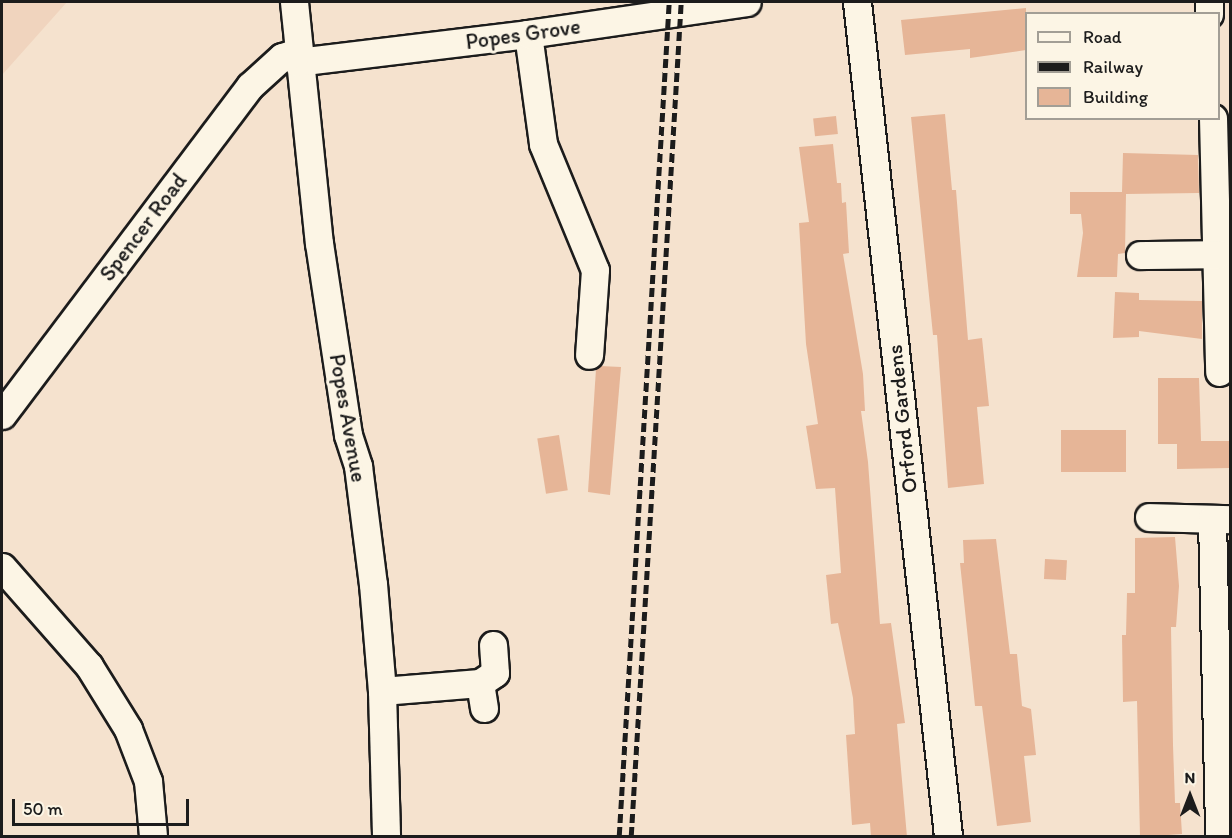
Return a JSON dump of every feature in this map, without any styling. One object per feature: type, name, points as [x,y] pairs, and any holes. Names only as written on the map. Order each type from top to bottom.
[{"type":"street","name":"Popes Avenue","points":[[294,2],[297,57],[319,243],[348,435],[358,466],[382,691],[386,837]]},
{"type":"street","name":"Popes Grove","points":[[297,57],[528,34],[747,2]]},
{"type":"street","name":"Orford Gardens","points":[[857,2],[948,837]]},
{"type":"street","points":[[528,34],[543,144],[552,176],[595,270],[589,356]]},
{"type":"street","name":"Spencer Road","points":[[2,415],[250,86],[282,57],[297,57]]},
{"type":"street","points":[[1213,120],[1219,372]]},
{"type":"street","points":[[1140,255],[1218,254]]},
{"type":"street","points":[[1149,517],[1221,519],[1219,837]]},
{"type":"street","points":[[2,567],[89,666],[128,729],[148,781],[153,837]]},
{"type":"street","points":[[382,691],[482,696],[495,672],[493,645]]},
{"type":"shaded area","points":[[2,2],[67,2],[2,75]]},
{"type":"building","points":[[1026,8],[1025,50],[970,58],[970,49],[905,55],[901,20]]},
{"type":"building","points":[[945,114],[952,190],[956,190],[968,340],[982,338],[989,406],[977,407],[984,484],[948,488],[937,335],[933,335],[911,117]]},
{"type":"building","points":[[836,116],[838,134],[815,136],[813,118]]},
{"type":"building","points":[[833,144],[837,183],[841,183],[842,203],[846,202],[849,253],[843,254],[863,374],[865,411],[861,411],[868,462],[880,624],[891,623],[905,723],[897,724],[907,837],[871,837],[870,823],[852,825],[846,735],[855,734],[853,698],[838,623],[831,624],[826,575],[841,573],[835,488],[816,489],[806,426],[818,424],[806,344],[799,223],[809,222],[799,147]]},
{"type":"building","points":[[1123,153],[1198,155],[1199,193],[1126,194],[1125,253],[1118,254],[1117,277],[1077,277],[1083,233],[1081,214],[1070,214],[1070,192],[1122,192]]},
{"type":"building","points":[[1115,292],[1139,293],[1139,300],[1202,301],[1202,339],[1139,331],[1139,337],[1113,338]]},
{"type":"building","points":[[600,366],[621,367],[610,495],[588,492],[596,369]]},
{"type":"building","points":[[1158,378],[1199,378],[1201,441],[1230,441],[1230,468],[1177,469],[1177,444],[1158,444]]},
{"type":"building","points":[[1061,430],[1126,430],[1126,472],[1061,472]]},
{"type":"building","points":[[559,435],[568,490],[546,494],[537,438]]},
{"type":"building","points":[[1175,537],[1179,586],[1176,627],[1171,627],[1173,745],[1175,803],[1180,803],[1182,834],[1140,837],[1137,701],[1123,702],[1122,635],[1126,635],[1127,593],[1135,593],[1135,538]]},
{"type":"building","points":[[996,539],[1010,654],[1017,654],[1022,706],[1031,709],[1036,755],[1024,756],[1031,822],[997,826],[982,706],[975,706],[960,563],[964,563],[963,540]]},
{"type":"building","points":[[1045,559],[1067,560],[1066,580],[1044,579]]},
{"type":"railway","points":[[619,836],[669,2]]},
{"type":"railway","points":[[631,836],[681,2]]}]
